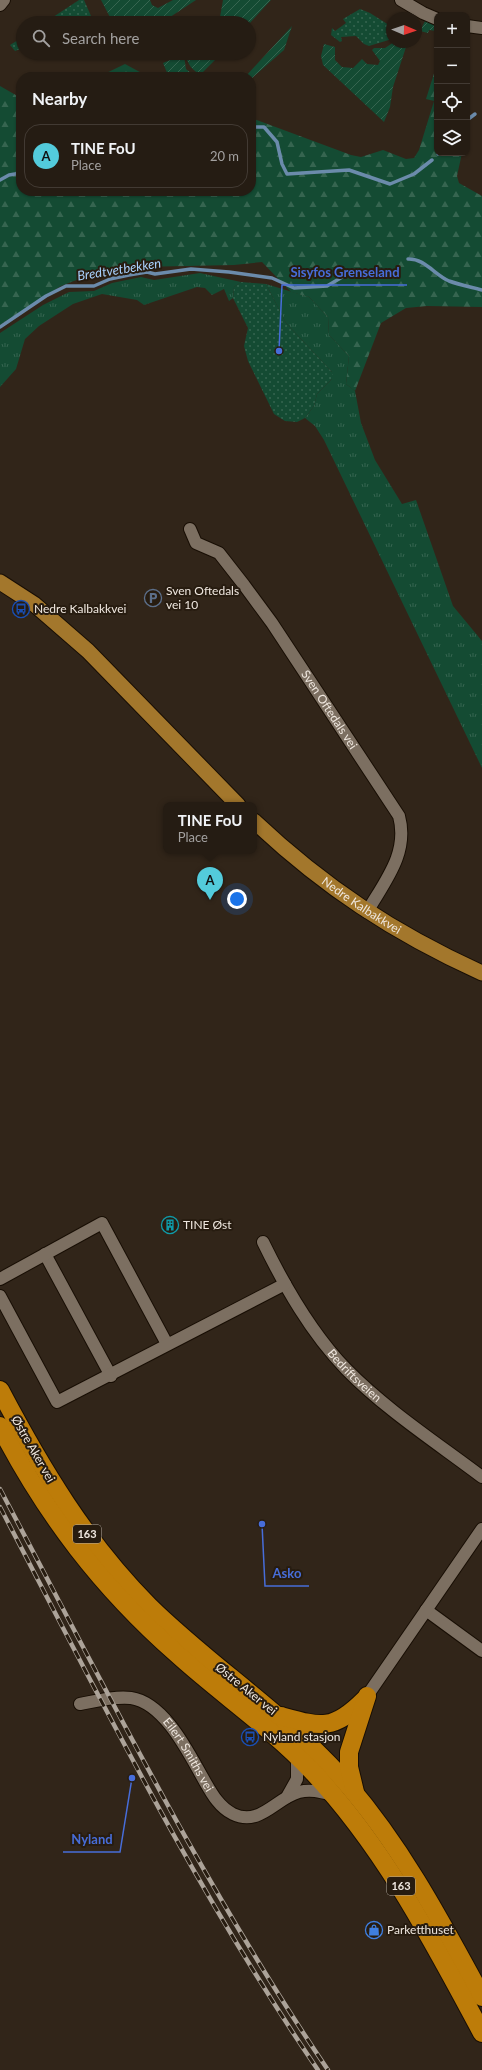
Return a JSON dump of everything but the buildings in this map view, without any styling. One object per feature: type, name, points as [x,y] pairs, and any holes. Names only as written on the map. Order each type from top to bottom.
[{"type":"highway","name":"Østre Aker vei","points":[[0,1390],[48,1478],[82,1527],[118,1572],[169,1624],[278,1716],[311,1746],[356,1795],[410,1868],[436,1909],[482,1997]]},
{"type":"highway","name":"Østre Aker vei","points":[[0,1426],[54,1519],[108,1586],[141,1621],[180,1656],[266,1727],[297,1756],[360,1829],[398,1881],[432,1939],[482,2032]]},
{"type":"highway","points":[[278,1716],[314,1724],[331,1724],[349,1715],[368,1696]]},
{"type":"highway","points":[[356,1795],[349,1767],[349,1752],[368,1696]]},
{"type":"main road","points":[[0,582],[34,604],[70,635],[235,802]]},
{"type":"main road","name":"Nedre Kalbakkvei","points":[[257,824],[302,864],[368,912],[418,943],[482,973]]},
{"type":"street","points":[[0,5],[4,0]]},
{"type":"street","points":[[401,0],[434,18]]},
{"type":"street","points":[[470,26],[482,28]]},
{"type":"street","name":"Sven Oftedals vei","points":[[190,529],[196,543],[219,553],[272,623],[399,816],[403,830],[401,848],[395,864],[368,912]]},
{"type":"street","points":[[0,1279],[102,1223],[168,1344]]},
{"type":"street","name":"Bedriftsveien","points":[[263,1242],[285,1284],[309,1324],[346,1368],[381,1400],[482,1477]]},
{"type":"street","points":[[45,1254],[111,1376]]},
{"type":"street","points":[[0,1296],[57,1402],[111,1376],[168,1344],[285,1284]]},
{"type":"street","points":[[368,1696],[482,1529]]},
{"type":"street","points":[[426,1610],[482,1651]]},
{"type":"street","name":"Eilert Smiths vei","points":[[80,1704],[131,1698],[150,1706],[162,1716],[181,1741],[215,1799],[234,1815],[254,1817],[286,1797],[298,1792],[310,1791],[332,1795]]},
{"type":"street","name":"Eilert Smiths vei","points":[[286,1797],[296,1779],[297,1756]]},
{"type":"green space","points":[[79,0],[84,0],[91,16],[55,16]]},
{"type":"green space","points":[[101,0],[150,0],[152,5],[158,8],[173,0],[196,0],[172,16],[109,16]]},
{"type":"green space","points":[[223,0],[271,0],[256,16],[220,16]]},
{"type":"green space","points":[[360,9],[370,13],[386,23],[386,41],[369,46],[364,44],[356,36],[341,37],[342,41],[340,42],[331,35],[332,28],[335,31],[346,23],[343,19]]},
{"type":"green space","points":[[426,19],[434,22],[434,31],[429,30],[428,33],[422,32],[422,27]]},
{"type":"green space","points":[[292,26],[284,50],[256,75],[256,72],[250,72]]},
{"type":"green space","points":[[16,41],[16,51],[15,51],[10,45]]},
{"type":"green space","points":[[324,44],[335,47],[335,60],[342,67],[353,68],[362,59],[367,64],[378,65],[380,61],[372,50],[374,48],[406,48],[393,87],[390,107],[384,122],[323,65],[321,56]]},
{"type":"green space","points":[[170,60],[185,60],[186,69],[190,72],[167,72],[163,63]]},
{"type":"green space","points":[[188,60],[215,60],[203,72],[196,72]]},
{"type":"green space","points":[[125,64],[140,72],[108,72]]},
{"type":"green space","points":[[434,74],[434,84],[434,101],[426,99]]},
{"type":"green space","points":[[0,86],[16,95],[16,196],[256,196],[256,120],[351,155],[361,157],[383,150],[406,159],[414,158],[419,150],[434,101],[434,156],[461,156],[457,176],[459,183],[482,196],[482,307],[427,306],[406,308],[381,323],[355,391],[346,384],[349,356],[329,335],[328,317],[309,297],[291,292],[262,262],[234,265],[105,269],[61,286],[0,325]]},
{"type":"green space","points":[[200,273],[241,282],[234,287],[233,298],[229,301],[224,289],[212,295],[205,288],[197,287],[144,305],[137,300],[102,294],[73,304],[39,326],[25,339],[16,369],[0,387],[0,333],[43,305],[69,292],[94,291],[112,283],[141,277],[154,280]]},
{"type":"green space","points":[[241,282],[266,284],[286,323],[332,372],[332,379],[317,394],[314,406],[305,418],[297,422],[285,421],[274,414],[248,361],[244,346],[248,328],[233,298],[234,287]]},
{"type":"green space","points":[[266,284],[309,297],[328,317],[329,335],[349,356],[346,384],[355,391],[361,423],[375,460],[402,504],[416,500],[453,606],[482,641],[482,768],[324,440],[315,426],[305,418],[314,406],[317,394],[332,379],[332,372],[286,323]]},
{"type":"waterway","points":[[470,118],[475,114]]},
{"type":"waterway","points":[[256,127],[264,127],[277,142],[282,164],[287,174],[349,170],[390,184],[414,174],[432,160]]},
{"type":"waterway","points":[[0,180],[9,175],[16,174]]},
{"type":"waterway","name":"Bredtvetbekken","points":[[408,259],[419,261],[449,281],[482,290]]},
{"type":"waterway","name":"Bredtvetbekken","points":[[0,327],[46,296],[66,286],[94,286],[110,279],[147,272],[155,274],[191,269],[229,272],[272,278],[294,288],[327,286],[344,276]]},
{"type":"railway","points":[[0,1489],[156,1784],[197,1857],[282,2000],[328,2070]]},
{"type":"railway","points":[[0,1507],[112,1722],[190,1864],[273,2003],[318,2070]]},
{"type":"place","name":"Sisyfos Grenseland","points":[[279,351]]},
{"type":"place","name":"Sven Oftedals vei 10","points":[[153,598]]},
{"type":"place","name":"Nedre Kalbakkvei","points":[[21,609]]},
{"type":"place","name":"TINE FoU","points":[[210,900]]},
{"type":"place","name":"TINE Øst","points":[[170,1225]]},
{"type":"place","name":"Asko","points":[[262,1524]]},
{"type":"place","name":"Nyland stasjon","points":[[250,1737]]},
{"type":"place","name":"Nyland","points":[[132,1778]]},
{"type":"place","name":"Parketthuset","points":[[374,1930]]}]
